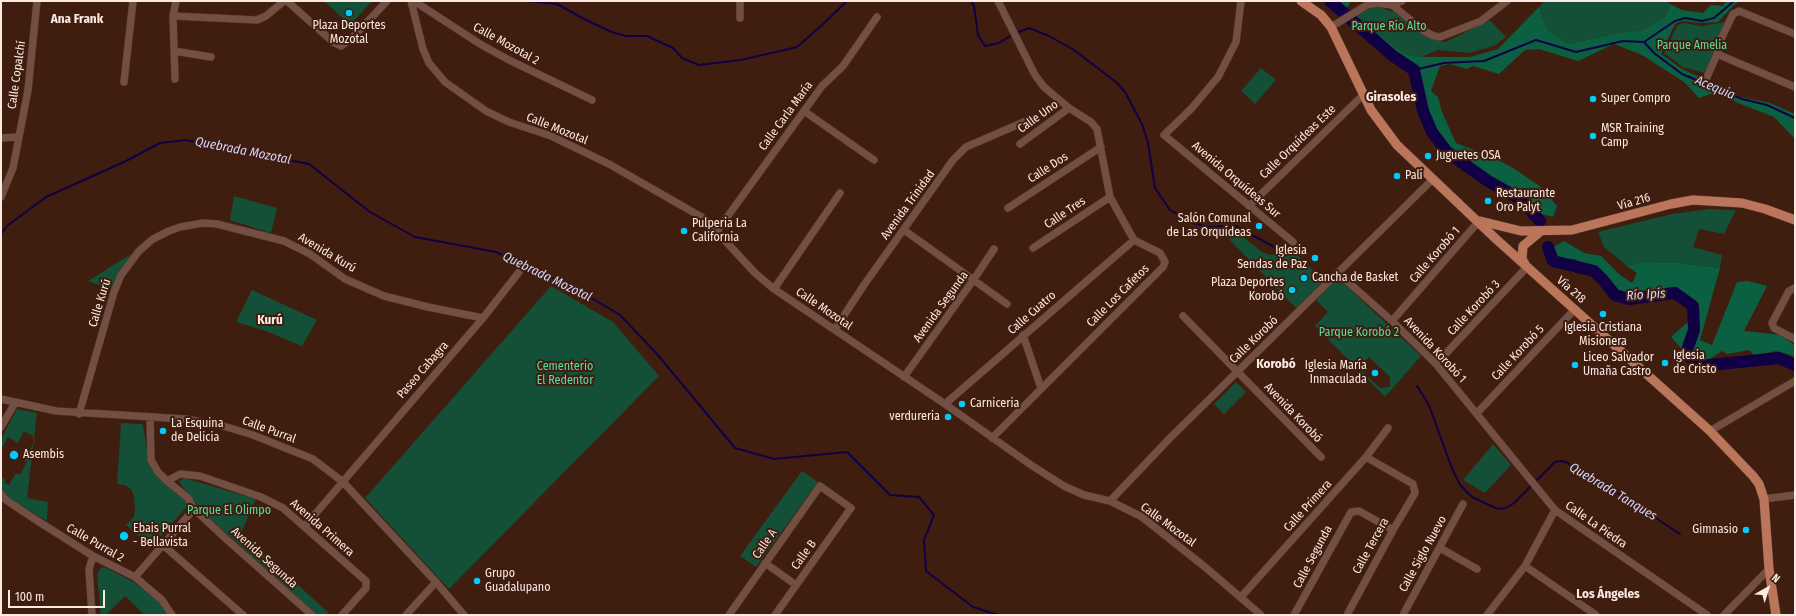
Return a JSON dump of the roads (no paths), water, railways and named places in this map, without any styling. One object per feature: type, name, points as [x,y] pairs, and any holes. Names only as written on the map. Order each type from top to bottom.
[{"type":"main road","name":"Vía 218","points":[[1308,2],[1331,27],[1363,95],[1384,129],[1397,145],[1479,221],[1496,239],[1710,431],[1754,476],[1759,484],[1764,499],[1769,569],[1776,615]]},
{"type":"main road","name":"Vía 216","points":[[1479,221],[1520,231],[1572,230],[1671,204],[1693,200],[1742,203],[1765,209],[1795,220]]},
{"type":"main road","points":[[1527,267],[1522,259],[1523,246],[1541,231]]},
{"type":"street","name":"Calle Copalchí","points":[[1,197],[13,168],[28,90],[36,1]]},
{"type":"street","points":[[124,82],[133,1]]},
{"type":"street","points":[[175,79],[173,16],[176,1]]},
{"type":"street","points":[[173,16],[257,20],[266,16],[286,1],[333,42],[341,46],[354,36],[387,1]]},
{"type":"street","name":"Calle Mozotal 2","points":[[412,1],[480,44],[509,60],[592,100]]},
{"type":"street","name":"Calle Mozotal","points":[[412,1],[423,49],[429,63],[445,82],[486,111],[509,122],[551,136],[609,164],[705,219],[755,273],[774,289],[946,404],[992,438],[1064,486],[1084,495],[1110,501],[1142,517],[1241,596],[1261,615]]},
{"type":"street","points":[[740,1],[740,18]]},
{"type":"street","points":[[998,1],[1035,76],[1044,87],[1069,108],[1091,122],[1097,130],[1110,197],[1134,240]]},
{"type":"street","name":"Avenida Orquídeas Sur","points":[[1241,1],[1236,42],[1228,61],[1218,77],[1200,100],[1164,135],[1293,242]]},
{"type":"street","points":[[1331,27],[1368,5],[1377,3],[1392,5],[1402,1]]},
{"type":"street","points":[[1392,5],[1424,31],[1440,37],[1481,21],[1507,1]]},
{"type":"street","points":[[1707,77],[1717,54],[1722,36],[1733,14],[1739,11],[1795,34]]},
{"type":"street","name":"Calle Carla María","points":[[717,231],[822,86],[843,66],[877,17]]},
{"type":"street","points":[[174,51],[210,57]]},
{"type":"street","points":[[1717,54],[1795,87]]},
{"type":"street","name":"Calle Orquídeas Este","points":[[1249,206],[1363,95]]},
{"type":"street","name":"Calle Uno","points":[[1020,144],[1069,108]]},
{"type":"street","points":[[804,111],[874,160]]},
{"type":"street","name":"Avenida Trinidad","points":[[835,329],[864,285],[953,160],[966,147],[1024,122]]},
{"type":"street","points":[[1,138],[18,137]]},
{"type":"street","name":"Calle Dos","points":[[1008,208],[1101,147]]},
{"type":"street","name":"Calle Korobó","points":[[1110,501],[1170,438],[1433,179]]},
{"type":"street","points":[[774,289],[840,193]]},
{"type":"street","name":"Calle Tres","points":[[1033,248],[1110,197]]},
{"type":"street","name":"Calle Korobó 1","points":[[1392,321],[1479,221]]},
{"type":"street","name":"Avenida Kurú","points":[[180,228],[203,223],[217,224],[284,241],[310,254],[344,278],[384,296],[483,318]]},
{"type":"street","name":"Calle Kurú","points":[[79,414],[114,292],[121,275],[139,251],[153,239],[169,231],[180,228]]},
{"type":"street","points":[[904,230],[1007,304]]},
{"type":"street","name":"Calle Cuatro","points":[[946,404],[1023,335],[1134,240]]},
{"type":"street","name":"Calle Los Cafetos","points":[[992,438],[1163,267],[1165,262],[1160,253],[1134,240]]},
{"type":"street","name":"Avenida Segunda","points":[[904,377],[994,249]]},
{"type":"street","name":"Calle Korobó 3","points":[[1436,364],[1527,267]]},
{"type":"street","name":"Paseo Cabagra","points":[[343,482],[483,318],[518,272]]},
{"type":"street","name":"Avenida Korobó 1","points":[[1338,273],[1392,321],[1436,364],[1477,413]]},
{"type":"street","points":[[1795,288],[1792,288],[1789,291],[1772,323],[1774,328],[1795,339]]},
{"type":"street","name":"Calle Korobó 5","points":[[1477,413],[1575,309]]},
{"type":"street","name":"Avenida Korobó","points":[[1183,316],[1320,457]]},
{"type":"street","points":[[1023,335],[1041,388]]},
{"type":"street","points":[[1710,431],[1795,381]]},
{"type":"street","name":"Calle Purral","points":[[1,400],[79,414],[185,419],[220,425],[253,435],[313,459],[343,482],[436,582],[464,615]]},
{"type":"street","points":[[1,427],[15,403]]},
{"type":"street","name":"Calle La Piedra","points":[[1477,413],[1555,510],[1707,615]]},
{"type":"street","name":"Avenida Segunda","points":[[150,417],[151,460],[154,466],[167,481],[188,498],[194,509],[312,615]]},
{"type":"street","name":"Calle Primera","points":[[1241,596],[1366,457],[1388,428]]},
{"type":"street","name":"Calle Tercera","points":[[1346,615],[1415,493],[1415,489],[1410,482],[1366,457]]},
{"type":"street","name":"Avenida Primera","points":[[167,481],[180,474],[200,476],[261,497],[283,508],[366,581],[366,588],[342,615]]},
{"type":"street","points":[[305,526],[343,482]]},
{"type":"street","name":"Calle B","points":[[775,615],[851,508],[820,486]]},
{"type":"street","name":"Calle A","points":[[729,615],[820,486]]},
{"type":"street","points":[[1764,499],[1795,495]]},
{"type":"street","name":"Calle Purral 2","points":[[3,499],[93,556],[135,577],[162,600],[172,615]]},
{"type":"street","name":"Calle Siglo Nuevo","points":[[1403,615],[1463,504]]},
{"type":"street","points":[[135,577],[194,509]]},
{"type":"street","points":[[1487,615],[1525,566],[1555,510]]},
{"type":"street","name":"Calle Segunda","points":[[1294,615],[1348,516],[1354,511],[1359,511],[1393,530]]},
{"type":"street","points":[[164,545],[243,615]]},
{"type":"street","points":[[1440,548],[1477,569]]},
{"type":"street","points":[[92,615],[89,569],[93,556]]},
{"type":"street","points":[[765,563],[796,584]]},
{"type":"street","points":[[1525,566],[1596,615]]},
{"type":"street","points":[[1724,615],[1769,569]]},
{"type":"street","points":[[406,615],[436,582]]},
{"type":"waterway","name":"Quebrada Tanques","points":[[526,1],[557,4],[612,32],[626,36],[647,36],[673,48],[682,58],[699,65],[741,60],[797,47],[847,1]]},
{"type":"waterway","name":"Quebrada Tanques","points":[[971,1],[974,6],[978,35],[985,46],[999,43],[1012,35]]},
{"type":"waterway","name":"Río Ipís","points":[[1330,1],[1393,56],[1414,70],[1423,111],[1432,132],[1447,152],[1488,181],[1520,199],[1540,221]]},
{"type":"waterway","points":[[1414,70],[1444,63],[1484,61],[1536,40],[1576,52],[1623,41],[1644,42],[1675,21],[1685,18],[1702,21],[1714,18],[1734,1]]},
{"type":"waterway","name":"Quebrada Tanques","points":[[1016,33],[1029,28],[1049,36],[1074,50],[1116,82],[1125,92],[1142,124],[1148,143],[1155,188],[1170,210],[1193,223],[1209,227],[1235,226],[1280,250]]},
{"type":"waterway","name":"Acequia","points":[[1644,42],[1654,53],[1682,74],[1742,99],[1767,105],[1795,118]]},
{"type":"waterway","name":"Quebrada Mozotal","points":[[1,234],[7,226],[46,197],[126,161],[160,143],[186,140],[309,164],[370,212],[415,237],[496,252],[578,290],[620,315],[657,354],[735,448],[774,459],[847,452],[890,495],[919,497],[934,515],[924,540],[926,571],[973,607],[998,615]]},
{"type":"waterway","name":"Río Ipís","points":[[1548,247],[1553,261],[1594,271],[1615,295],[1629,299],[1675,293],[1693,306],[1694,330],[1686,353],[1700,366],[1779,358],[1795,365]]},
{"type":"waterway","name":"Quebrada Tanques","points":[[1417,386],[1429,405],[1451,466],[1460,485],[1472,497],[1498,509],[1506,508],[1514,503],[1532,485]]},
{"type":"waterway","name":"Quebrada Tanques","points":[[1535,482],[1555,462],[1562,461],[1568,463],[1581,475],[1607,486],[1680,534]]},
{"type":"place","name":"Plaza Deportes Mozotal","points":[[349,13]]},
{"type":"place","name":"Super Compro","points":[[1593,99]]},
{"type":"place","name":"MSR Training Camp","points":[[1593,136]]},
{"type":"place","name":"Juguetes OSA","points":[[1428,156]]},
{"type":"place","name":"Palí","points":[[1397,176]]},
{"type":"place","name":"Restaurante Oro Palyt","points":[[1488,201]]},
{"type":"place","name":"Salón Comunal de Las Orquídeas","points":[[1259,226]]},
{"type":"place","name":"Pulperia La California","points":[[684,231]]},
{"type":"place","name":"Iglesia Sendas de Paz","points":[[1315,258]]},
{"type":"place","name":"Cancha de Basket","points":[[1304,278]]},
{"type":"place","name":"Plaza Deportes Korobó","points":[[1292,290]]},
{"type":"place","name":"Iglesia Cristiana Misionera","points":[[1603,314]]},
{"type":"place","name":"Iglesia de Cristo","points":[[1665,363]]},
{"type":"place","name":"Liceo Salvador Umaña Castro","points":[[1575,365]]},
{"type":"place","name":"Iglesia María Inmaculada","points":[[1375,373]]},
{"type":"place","name":"Carniceria","points":[[962,404]]},
{"type":"place","name":"verdureria","points":[[948,417]]},
{"type":"place","name":"La Esquina de Delicia","points":[[163,431]]},
{"type":"place","name":"Asembis","points":[[14,455]]},
{"type":"place","name":"Gimnasio","points":[[1746,530]]},
{"type":"place","name":"Ebais Purral - Bellavista","points":[[124,536]]},
{"type":"place","name":"Grupo Guadalupano","points":[[477,581]]},
{"type":"district","name":"Ana Frank","points":[[77,19]]},
{"type":"district","name":"Girasoles","points":[[1391,97]]},
{"type":"district","name":"Kurú","points":[[270,320]]},
{"type":"district","name":"Korobó","points":[[1276,364]]},
{"type":"district","name":"Los Ángeles","points":[[1608,594]]},
{"type":"park label","name":"Parque Río Alto","points":[[1389,27]]},
{"type":"park label","name":"Parque Amelia","points":[[1692,46]]},
{"type":"park label","name":"Parque Korobó 2","points":[[1359,333]]},
{"type":"park label","name":"Cementerio El Redentor","points":[[565,374]]},
{"type":"park label","name":"Parque El Olimpo","points":[[229,511]]}]
